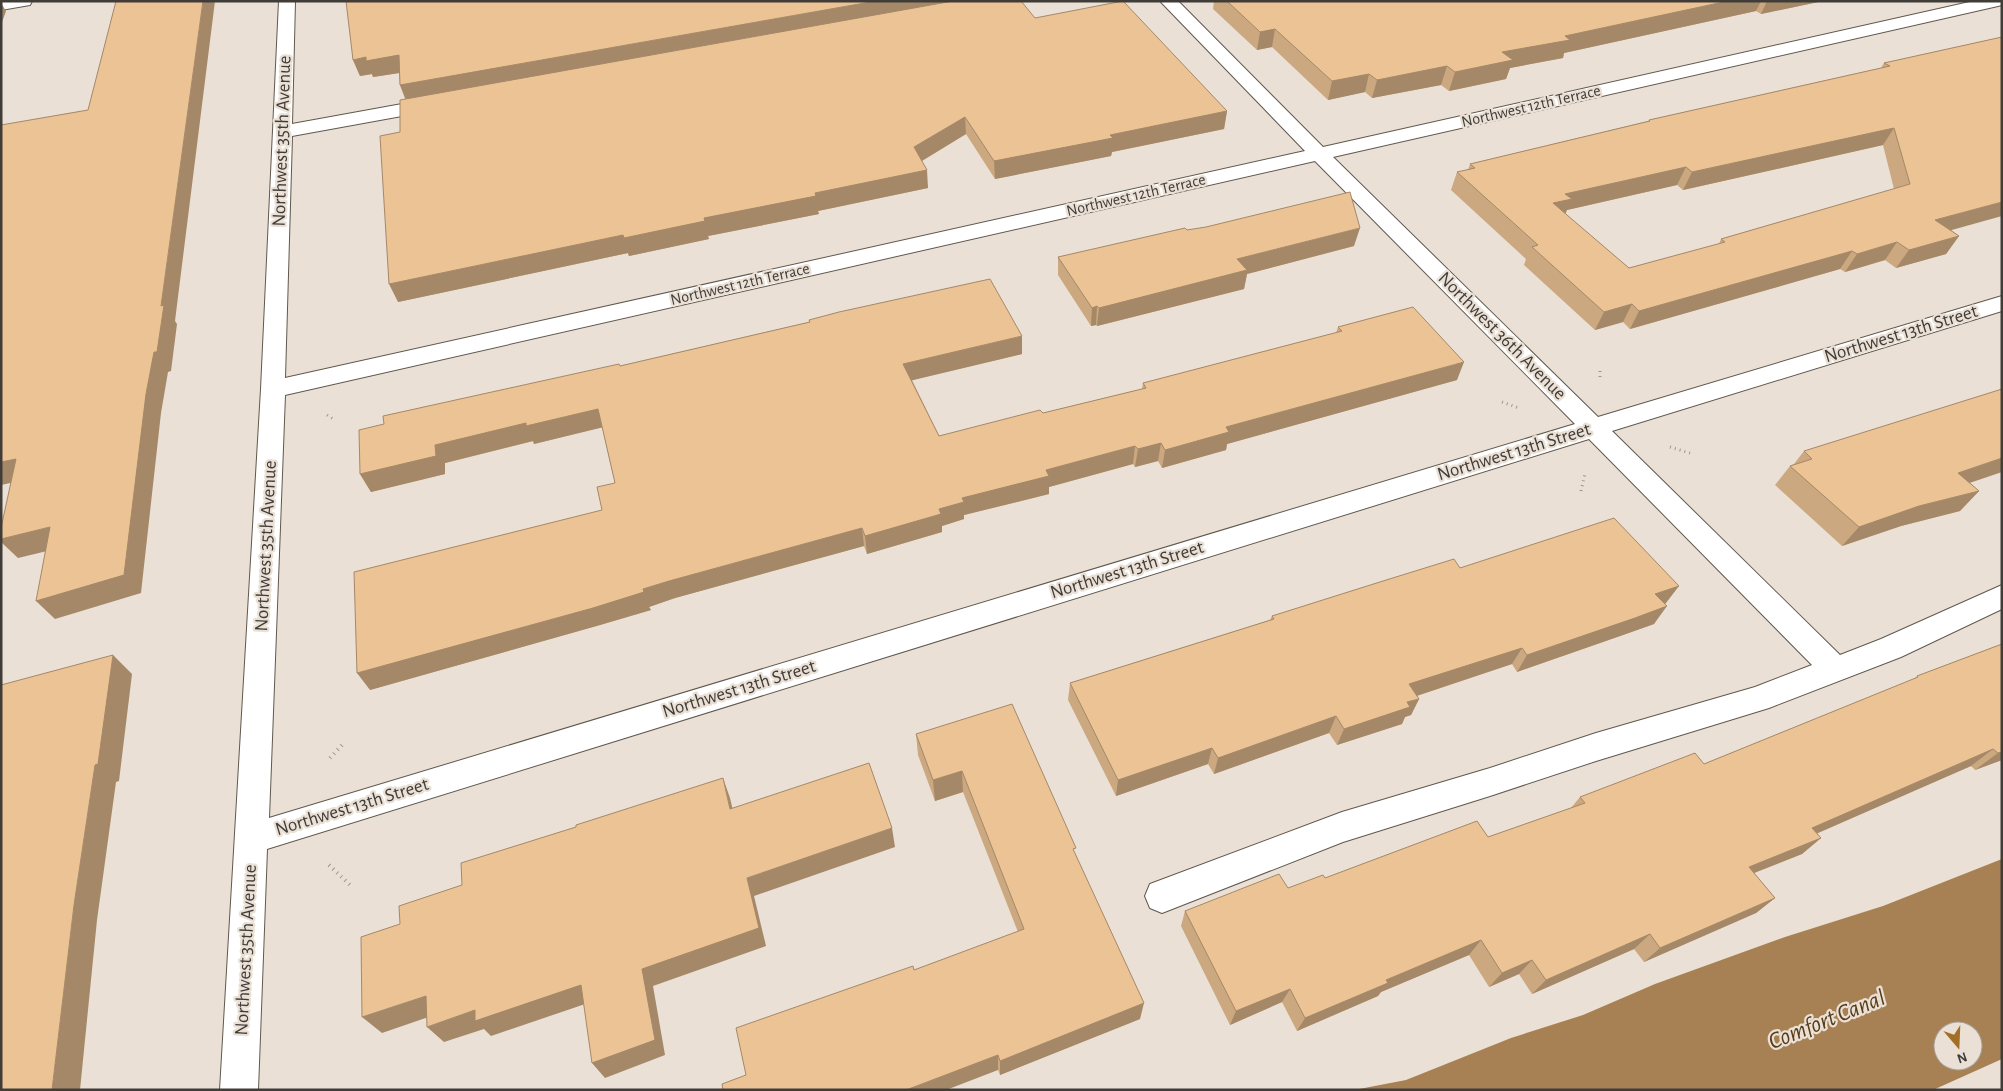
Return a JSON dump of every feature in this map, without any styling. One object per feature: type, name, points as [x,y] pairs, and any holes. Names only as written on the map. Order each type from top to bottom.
[{"type":"street","points":[[1,5],[24,1]]},
{"type":"street","name":"Northwest 35th Avenue","points":[[239,1090],[273,388],[287,1]]},
{"type":"street","name":"Northwest 36th Avenue","points":[[1168,1],[1836,670]]},
{"type":"street","name":"Northwest 12th Terrace","points":[[273,388],[1998,1]]},
{"type":"street","points":[[282,132],[455,101]]},
{"type":"street","name":"Northwest 13th Street","points":[[252,838],[2002,303]]},
{"type":"street","points":[[1162,896],[1342,828],[1596,747],[1758,699],[1891,648],[2002,596]]},
{"type":"path","points":[[1664,445],[1693,454]]},
{"type":"path","points":[[1581,491],[1585,471]]},
{"type":"path","points":[[330,758],[344,743]]},
{"type":"path","points":[[329,865],[350,885]]},
{"type":"water","name":"Comfort Canal","points":[[2002,859],[2002,1059],[1983,1068],[1983,1021],[1933,1021],[1933,1071],[1975,1071],[1933,1090],[1354,1090],[1406,1080],[1511,1038],[1583,1015],[1655,984],[1785,937],[1883,906]]},
{"type":"building","points":[[116,1],[203,1],[161,306],[164,305],[157,352],[154,352],[146,394],[124,575],[36,601],[50,527],[1,539],[1,528],[16,459],[1,462],[1,125],[88,110]]},
{"type":"building","points":[[346,1],[876,1],[400,85],[399,55],[366,61],[366,57],[353,60]]},
{"type":"building","points":[[953,1],[1021,1],[1035,18],[1123,1],[1227,111],[1110,135],[1113,138],[994,161],[965,117],[914,147],[927,170],[815,193],[816,196],[704,218],[705,221],[624,238],[623,235],[389,284],[380,136],[400,132],[400,100]]},
{"type":"building","points":[[1227,1],[1728,1],[1565,36],[1570,40],[1502,52],[1513,60],[1455,72],[1447,66],[1377,80],[1369,74],[1332,81],[1275,29],[1260,32]]},
{"type":"building","points":[[2002,37],[2002,202],[1935,220],[1959,236],[1909,250],[1897,242],[1857,254],[1852,251],[1639,311],[1632,304],[1604,312],[1532,247],[1538,245],[1457,172],[1475,168],[1470,164],[1649,120],[1890,66],[1884,63]],"holes":[[[1894,128],[1910,184],[1721,239],[1725,242],[1629,268],[1553,203],[1572,199],[1565,194],[1686,167],[1692,172]]]},
{"type":"building","points":[[1350,192],[1360,228],[1237,259],[1247,270],[1099,308],[1097,306],[1092,308],[1058,257],[1185,228],[1187,230],[1206,227]]},
{"type":"building","points":[[990,279],[1022,336],[903,364],[939,436],[1040,410],[1043,413],[1146,388],[1143,383],[1342,331],[1338,327],[1413,307],[1464,362],[1226,427],[1229,432],[1165,450],[1161,443],[1138,449],[1135,446],[1046,470],[1049,476],[962,498],[964,502],[939,509],[941,514],[865,536],[862,528],[669,581],[643,589],[644,592],[593,608],[357,673],[354,572],[602,510],[597,487],[615,483],[598,409],[526,426],[526,423],[435,445],[436,456],[360,474],[359,430],[384,424],[383,416],[619,364],[620,366],[810,322],[809,320],[839,312]]},
{"type":"building","points":[[2002,389],[2002,458],[1958,473],[1979,491],[1919,506],[1859,527],[1790,466],[1812,459],[1804,451]]},
{"type":"building","points":[[1614,518],[1679,586],[1655,594],[1667,606],[1527,655],[1522,648],[1409,684],[1419,699],[1407,702],[1410,707],[1344,729],[1336,716],[1218,758],[1212,748],[1118,780],[1070,683],[1274,619],[1272,616],[1454,559],[1460,568]]},
{"type":"building","points":[[2002,644],[2002,752],[1998,753],[1993,749],[1812,828],[1821,838],[1749,867],[1775,898],[1660,948],[1650,934],[1546,980],[1532,960],[1502,973],[1481,940],[1386,980],[1388,983],[1305,1018],[1290,989],[1236,1011],[1185,911],[1279,874],[1288,888],[1323,875],[1325,878],[1477,821],[1488,837],[1585,803],[1580,797],[1695,753],[1704,764],[1917,676]]},
{"type":"building","points":[[113,655],[98,764],[95,765],[74,905],[52,1090],[1,1090],[1,685]]},
{"type":"building","points":[[1012,704],[1076,848],[1073,849],[1144,1003],[1000,1061],[998,1055],[906,1090],[723,1090],[722,1084],[746,1075],[736,1028],[913,966],[914,970],[1024,929],[962,771],[933,780],[916,734]]},
{"type":"building","points":[[869,763],[892,828],[747,878],[759,928],[642,969],[655,1040],[592,1063],[581,985],[475,1021],[475,1010],[427,1027],[426,996],[362,1017],[361,937],[400,924],[399,906],[462,885],[461,863],[723,778],[730,809]]}]
